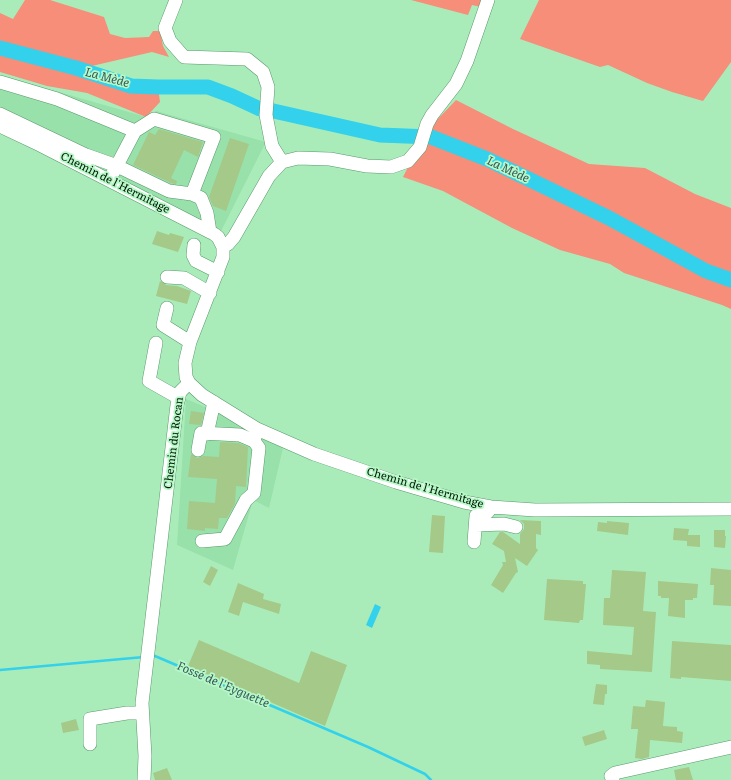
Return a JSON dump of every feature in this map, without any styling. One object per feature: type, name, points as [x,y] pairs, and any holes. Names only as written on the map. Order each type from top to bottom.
[{"type":"street","points":[[176,0],[165,28],[170,40],[184,57],[247,59],[262,72],[268,87],[266,115],[272,146],[282,162],[298,158],[330,158],[367,166],[391,166],[408,161],[420,147],[427,124],[459,78],[467,60],[488,0]]},
{"type":"street","points":[[0,82],[57,99],[135,131]]},
{"type":"street","points":[[0,114],[86,155],[117,166],[170,191],[192,194],[201,198],[207,213],[210,232]]},
{"type":"street","points":[[109,180],[135,131],[154,119],[214,137],[192,194]]},
{"type":"street","name":"Chemin de l'Hermitage","points":[[0,126],[210,232],[218,237],[224,247]]},
{"type":"street","name":"Chemin du Rocan","points":[[144,780],[145,756],[142,703],[179,398],[180,392],[189,383],[186,377],[185,363],[190,342],[218,272],[223,257],[224,247],[234,237],[269,176],[282,162]]},
{"type":"street","points":[[194,245],[193,255],[196,261],[218,272]]},
{"type":"street","points":[[168,277],[184,278],[210,293]]},
{"type":"street","points":[[167,308],[162,325],[190,342]]},
{"type":"street","points":[[156,343],[149,381],[179,398]]},
{"type":"street","name":"Chemin de l'Hermitage","points":[[189,383],[198,392],[214,402],[256,435],[396,482],[464,502],[491,507],[534,510],[731,509]]},
{"type":"street","points":[[208,434],[214,402]]},
{"type":"street","points":[[198,450],[201,433],[256,435],[259,448],[254,493],[246,500],[225,538],[202,541]]},
{"type":"street","points":[[474,542],[476,516],[488,512],[491,507]]},
{"type":"street","points":[[476,525],[504,524],[516,527]]},
{"type":"street","points":[[90,744],[90,719],[127,713],[142,713]]},
{"type":"street","points":[[613,780],[610,776],[615,773],[731,747]]},
{"type":"shaded area","points":[[25,0],[50,0],[104,17],[110,34],[125,38],[149,37],[153,31],[160,31],[163,46],[169,57],[152,52],[79,69],[131,86],[158,87],[160,102],[146,117],[87,93],[47,86],[0,72],[0,13],[13,19]]},
{"type":"shaded area","points":[[411,0],[484,0],[481,7],[472,5],[468,15]]},
{"type":"shaded area","points":[[539,0],[731,0],[731,62],[703,101],[672,92],[647,83],[608,65],[600,67],[520,39]]},
{"type":"shaded area","points":[[0,75],[146,117],[156,111],[266,142],[220,233],[0,119]]},
{"type":"shaded area","points":[[456,100],[513,129],[589,164],[645,168],[695,194],[731,208],[731,276],[707,269],[608,213],[529,175],[486,155],[431,133],[433,124]]},
{"type":"shaded area","points":[[427,142],[434,142],[490,164],[610,222],[706,275],[731,283],[731,309],[624,273],[610,264],[560,250],[512,228],[443,191],[403,177],[409,165]]},
{"type":"shaded area","points":[[186,399],[215,411],[283,448],[269,508],[253,500],[233,570],[177,545]]},
{"type":"water","points":[[375,604],[381,607],[372,628],[366,625]]},
{"type":"building","points":[[159,129],[203,142],[198,157],[184,150],[171,178],[177,181],[176,184],[133,165],[149,132],[155,135]]},
{"type":"building","points":[[230,138],[249,144],[226,211],[213,206],[209,197]]},
{"type":"building","points":[[157,231],[169,235],[170,233],[184,237],[178,252],[152,244]]},
{"type":"building","points":[[160,281],[166,285],[177,286],[191,291],[187,304],[156,296]]},
{"type":"building","points":[[191,411],[204,413],[201,425],[189,424]]},
{"type":"building","points":[[220,442],[238,443],[248,447],[246,487],[236,486],[235,504],[227,518],[219,518],[218,529],[205,528],[205,531],[187,529],[189,501],[215,503],[217,479],[188,477],[191,454],[197,458],[204,456],[219,457]]},
{"type":"building","points":[[432,515],[445,516],[443,553],[429,552]]},
{"type":"building","points":[[520,520],[541,521],[541,535],[536,534],[536,548],[538,550],[527,566],[515,558],[518,572],[503,593],[491,585],[503,565],[502,562],[506,562],[504,551],[492,544],[500,532],[503,532],[520,544],[520,534],[524,529],[524,524]]},
{"type":"building","points":[[607,521],[629,523],[628,535],[597,531],[598,522],[607,523]]},
{"type":"building","points":[[674,528],[689,529],[688,535],[700,535],[700,547],[687,546],[687,541],[673,540]]},
{"type":"building","points":[[714,530],[725,530],[725,548],[714,547]]},
{"type":"building","points":[[211,566],[218,570],[210,586],[203,582]]},
{"type":"building","points":[[711,568],[731,570],[731,606],[713,605],[714,585],[710,585]]},
{"type":"building","points":[[612,570],[646,572],[643,611],[656,612],[652,672],[600,669],[600,665],[587,664],[587,651],[632,655],[634,627],[603,625],[604,598],[610,598]]},
{"type":"building","points":[[547,579],[583,581],[583,584],[586,584],[583,620],[580,620],[579,623],[544,620]]},
{"type":"building","points":[[658,581],[698,584],[697,598],[693,598],[693,600],[685,600],[685,618],[668,616],[669,598],[661,598],[661,596],[658,596]]},
{"type":"building","points":[[238,583],[264,594],[263,599],[281,604],[279,614],[243,602],[239,616],[228,612]]},
{"type":"building","points":[[199,640],[299,683],[311,651],[347,665],[325,726],[188,666]]},
{"type":"building","points":[[672,641],[731,645],[731,681],[681,677],[681,679],[670,678]]},
{"type":"building","points":[[596,684],[607,685],[607,694],[605,694],[604,705],[593,704]]},
{"type":"building","points":[[646,700],[665,702],[663,726],[677,727],[677,731],[683,732],[682,743],[650,740],[649,757],[642,759],[635,758],[638,729],[631,729],[633,706],[645,707]]},
{"type":"building","points":[[76,719],[79,730],[63,733],[61,723]]},
{"type":"building","points":[[604,730],[607,739],[585,746],[582,737]]},
{"type":"building","points":[[689,767],[693,780],[676,780],[674,770]]},
{"type":"building","points":[[167,768],[172,780],[155,780],[153,773]]},
{"type":"waterway","name":"La Mède","points":[[0,48],[76,68],[131,86],[208,87],[260,109]]},
{"type":"waterway","name":"La Mède","points":[[269,110],[380,135],[431,137],[487,159],[609,218],[706,271],[731,280]]},
{"type":"waterway","name":"Fossé de l'Eyguette","points":[[152,656],[368,747],[425,774],[431,780]]},
{"type":"waterway","name":"Fossé de l'Eyguette","points":[[0,670],[144,657]]}]
